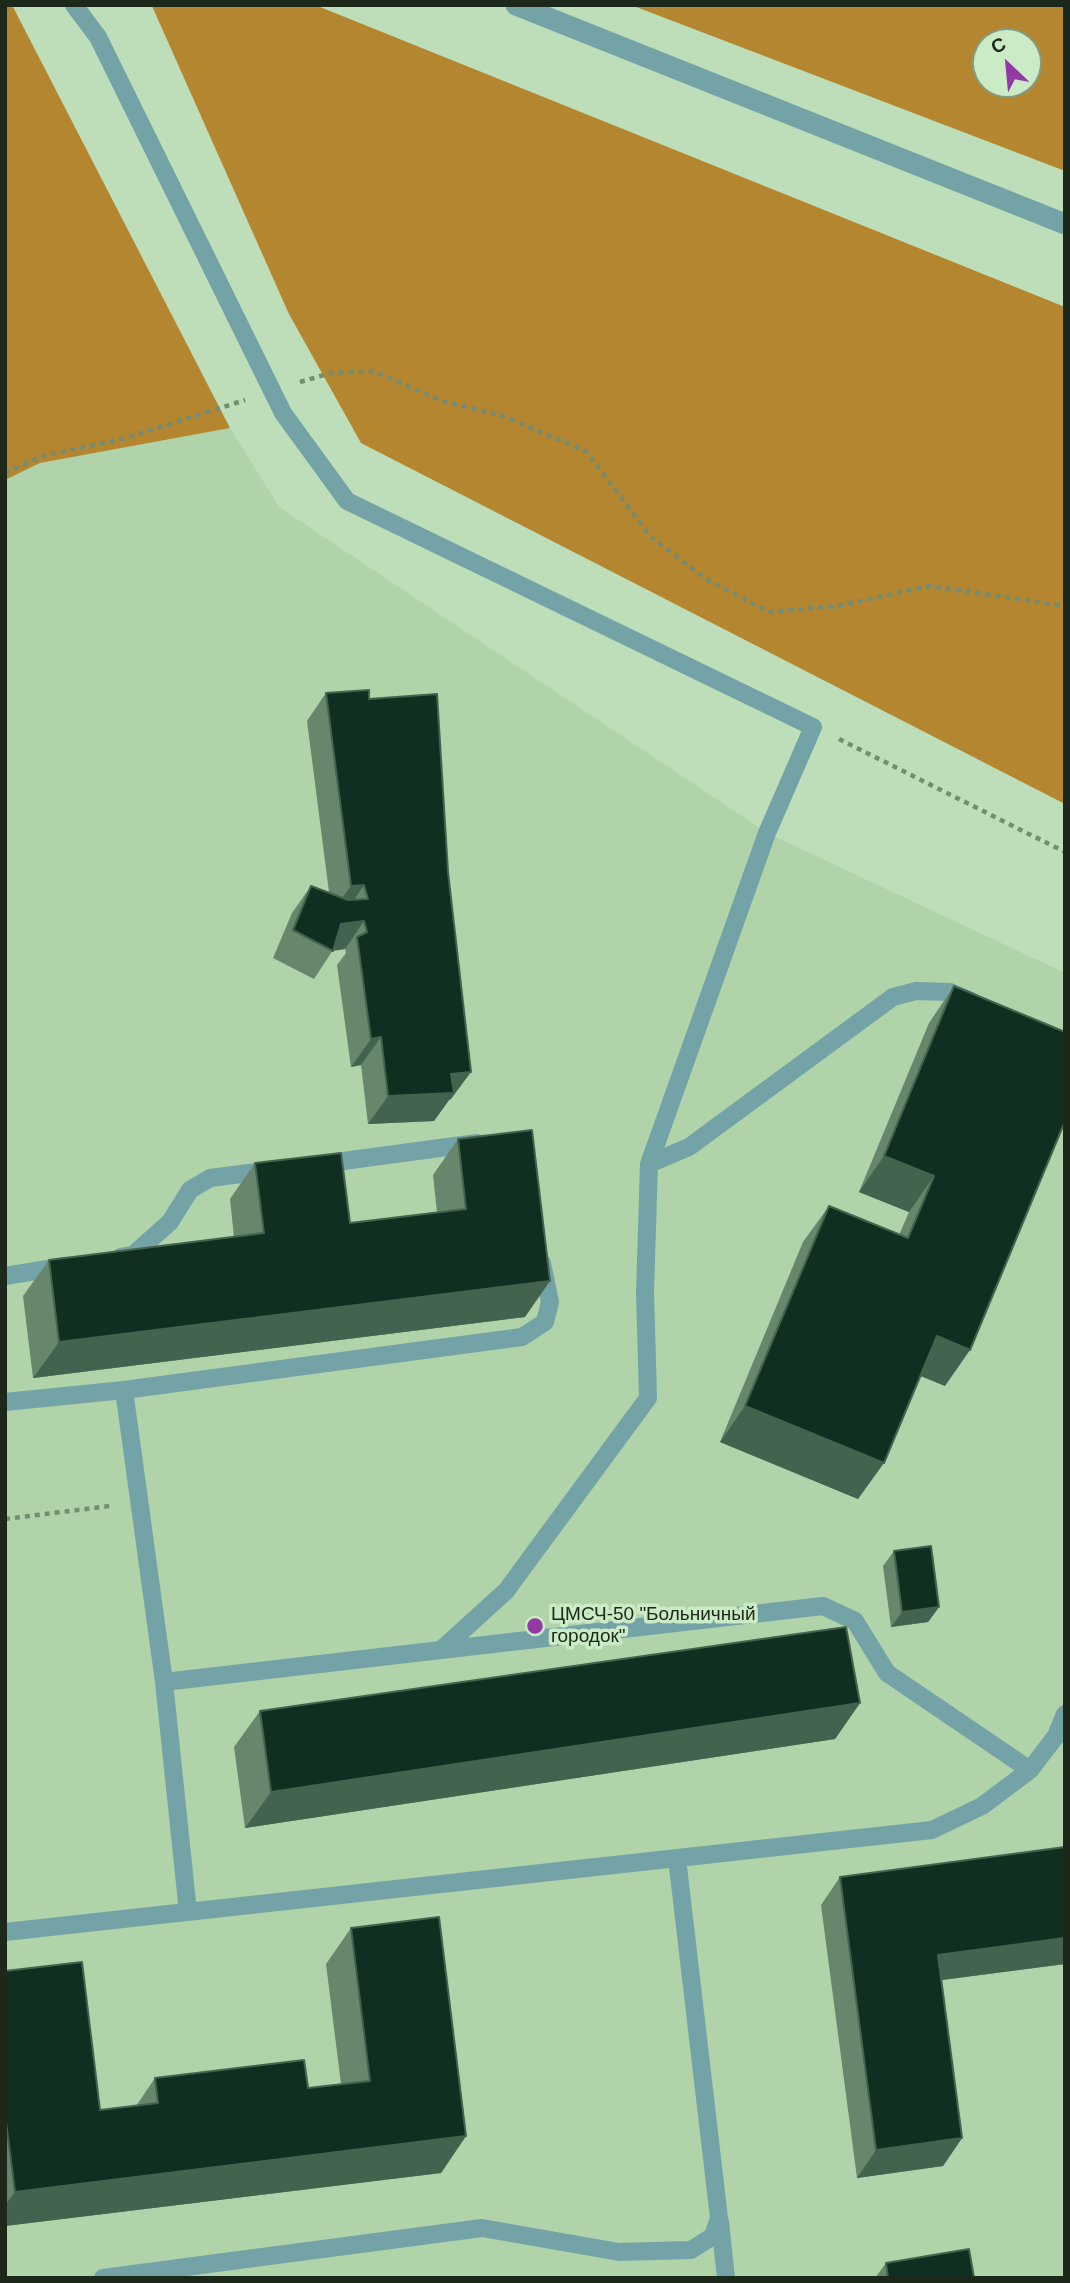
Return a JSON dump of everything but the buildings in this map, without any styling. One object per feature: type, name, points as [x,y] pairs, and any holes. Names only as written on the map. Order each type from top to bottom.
[{"type":"street","points":[[516,5],[1065,224]]},
{"type":"lane","points":[[74,5],[98,37],[283,413],[347,501],[813,727],[767,833],[649,1164],[645,1292],[648,1398],[506,1591],[441,1650]]},
{"type":"lane","points":[[649,1164],[689,1147],[893,997],[916,991],[950,992],[988,1009]]},
{"type":"lane","points":[[108,1259],[133,1255],[170,1222],[190,1191],[210,1178],[486,1142],[498,1145]]},
{"type":"lane","points":[[5,1402],[124,1390],[522,1336],[545,1322],[550,1302],[539,1247]]},
{"type":"lane","points":[[5,1276],[82,1263]]},
{"type":"lane","points":[[124,1390],[164,1682],[188,1912]]},
{"type":"lane","points":[[164,1682],[823,1606],[855,1621],[887,1673],[1030,1770]]},
{"type":"lane","points":[[5,1932],[932,1830],[982,1806],[1030,1770],[1060,1738],[1065,1714]]},
{"type":"lane","points":[[677,1858],[726,2278]]},
{"type":"lane","points":[[103,2278],[482,2228],[619,2252],[691,2250],[713,2236],[719,2218]]},
{"type":"path","points":[[5,473],[42,456],[126,438],[331,373],[373,371],[442,401],[503,416],[586,452],[650,536],[706,579],[769,612],[836,606],[930,586],[1065,606]]},
{"type":"path","points":[[813,727],[1065,852]]},
{"type":"path","points":[[5,1519],[139,1503]]},
{"type":"shaded area","points":[[5,5],[12,5],[230,428],[40,463],[5,480]]},
{"type":"shaded area","points":[[315,5],[1065,307],[1065,804],[361,443],[289,314],[152,6]]},
{"type":"shaded area","points":[[631,5],[1065,5],[1065,171]]},
{"type":"shaded area","name":"ЦМСЧ-50 \"Больничный городок\"","points":[[230,428],[279,507],[767,833],[1065,973],[1065,2278],[5,2278],[5,480],[40,463]]},
{"type":"place","name":"ЦМСЧ-50 \"Больничный городок\"","points":[[535,1626]]}]
